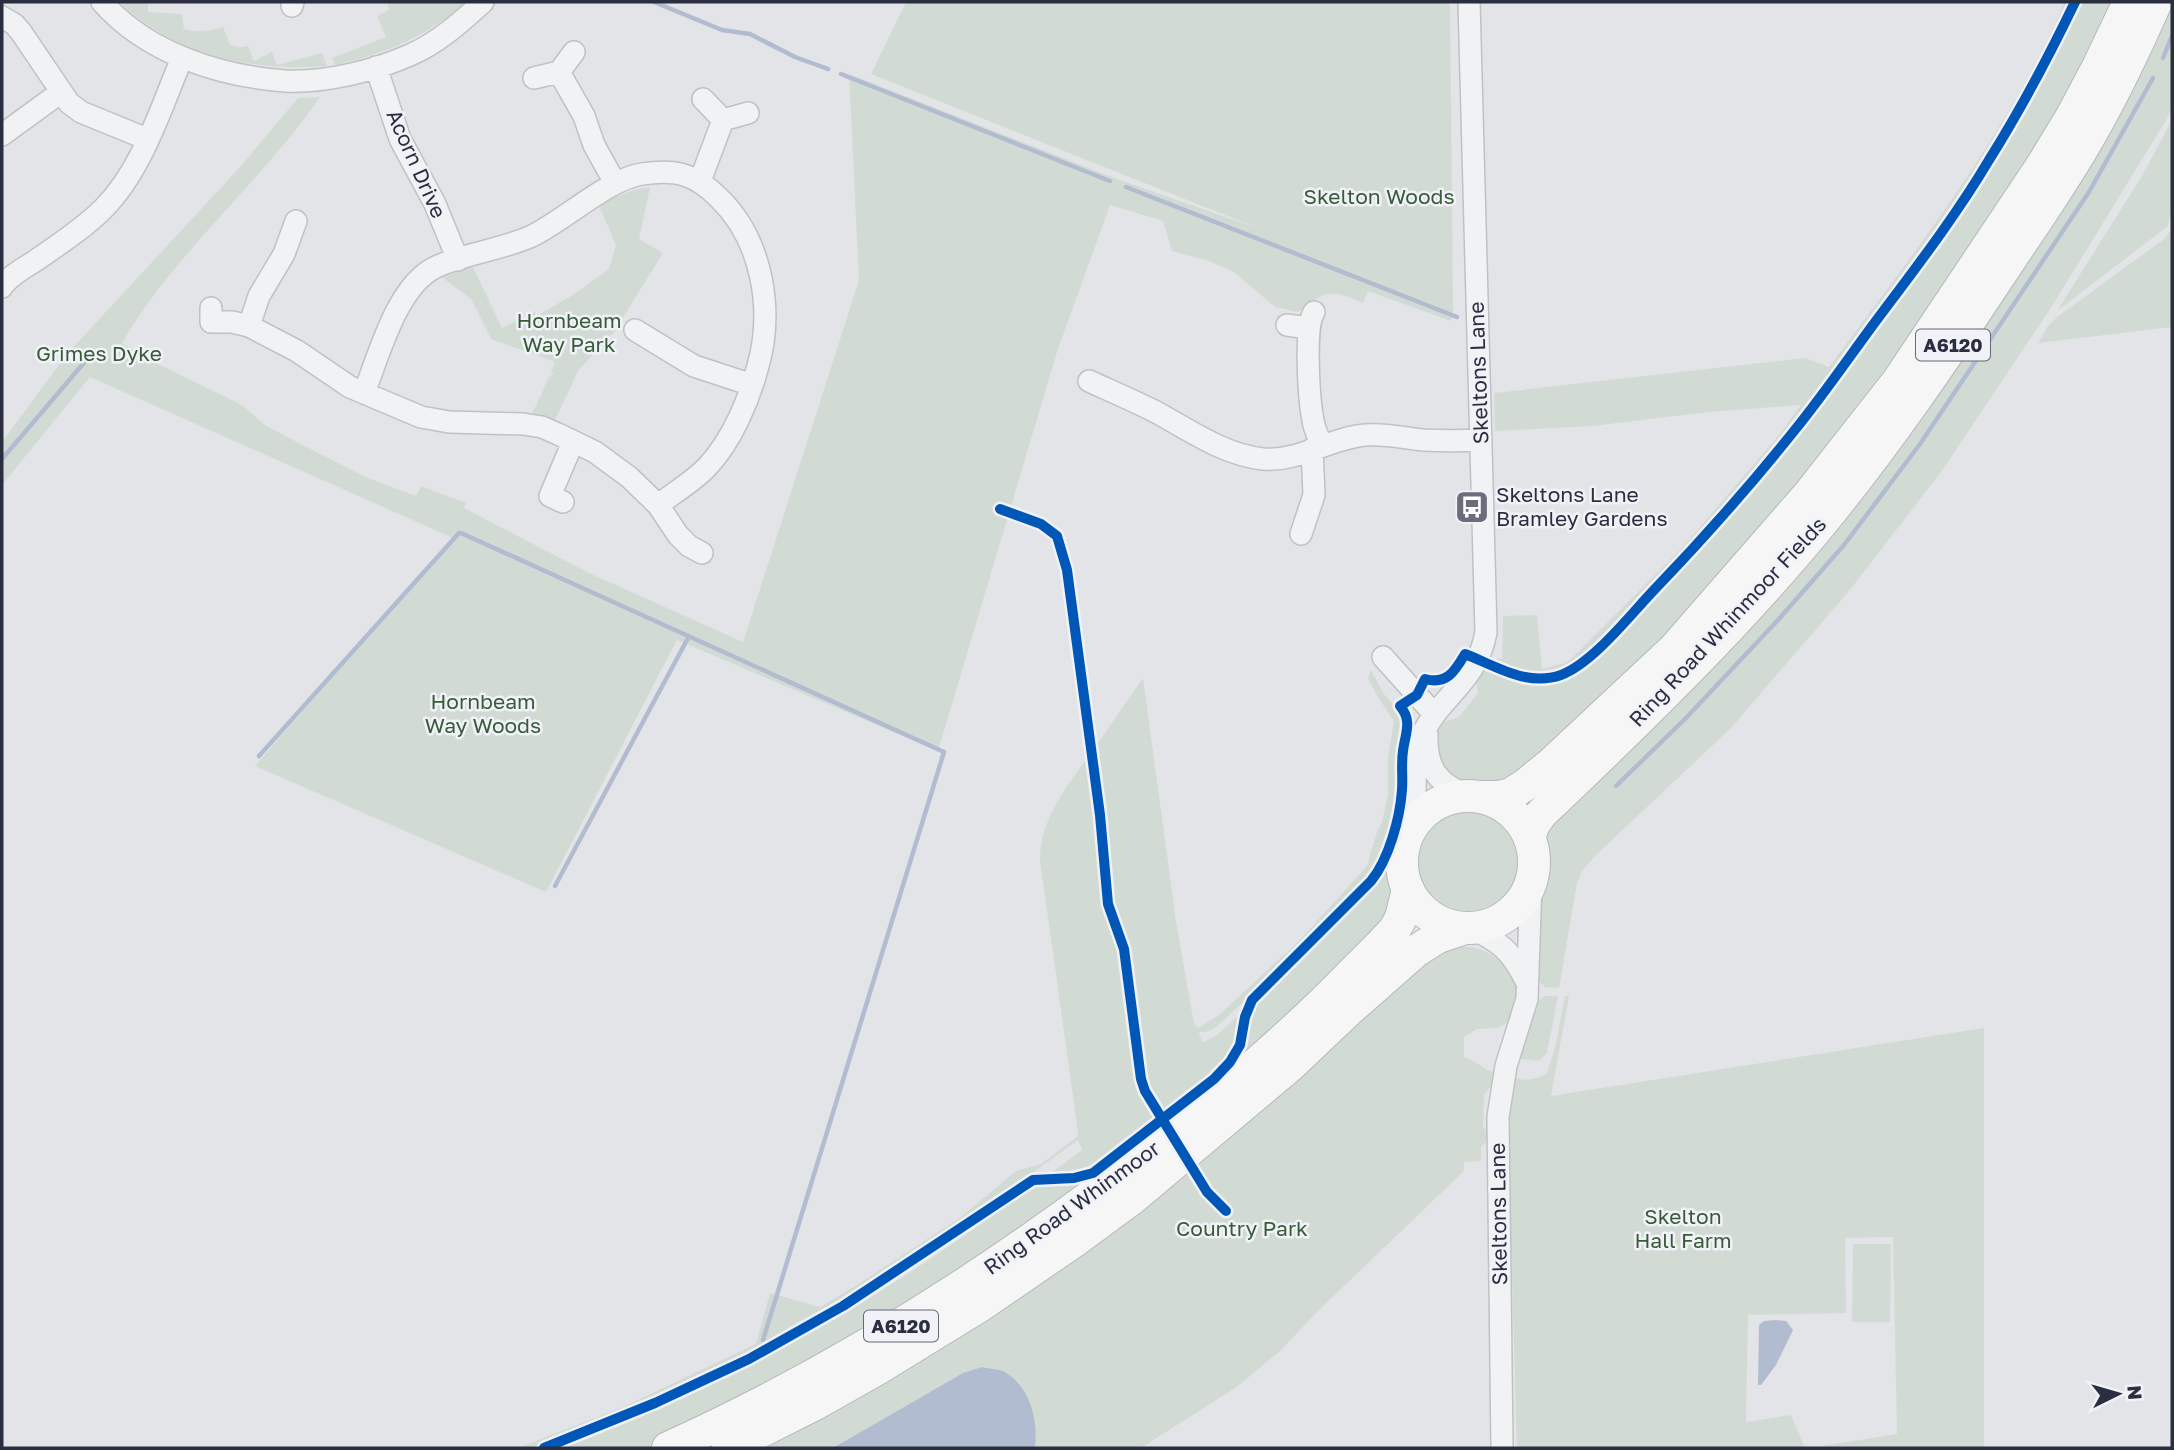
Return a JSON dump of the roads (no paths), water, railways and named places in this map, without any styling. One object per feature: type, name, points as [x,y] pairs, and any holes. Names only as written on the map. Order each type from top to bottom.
[{"type":"highway","name":"Ring Road Whinmoor Fields","points":[[1475,797],[1511,794],[1551,764],[1674,649],[1810,493],[1898,381],[2041,167],[2072,116],[2129,2]]},
{"type":"highway","name":"Ring Road Whinmoor Fields","points":[[1529,837],[1541,814],[1638,720],[1754,600],[1820,525],[1879,447],[1957,340],[2058,187],[2128,65],[2157,2]]},
{"type":"highway","points":[[1455,797],[1475,797],[1501,805],[1523,825],[1533,848],[1531,883],[1524,898],[1513,911],[1485,926],[1467,928],[1447,925],[1433,918],[1416,903],[1404,876],[1402,860],[1408,834],[1417,820],[1434,806],[1455,797]]},
{"type":"highway","name":"Ring Road Whinmoor","points":[[1231,1101],[1262,1060],[1387,938],[1402,918],[1408,889]]},
{"type":"highway","name":"Ring Road Whinmoor","points":[[728,1448],[815,1404],[914,1348],[1073,1242],[1126,1187],[1231,1101],[1292,1064],[1416,951],[1438,937],[1467,928]]},
{"type":"highway","name":"Ring Road Whinmoor","points":[[668,1448],[762,1404],[895,1330],[1126,1187]]},
{"type":"street","points":[[102,2],[124,23],[152,43],[183,58],[230,73],[286,81],[334,77],[411,55],[460,24],[483,2]]},
{"type":"street","name":"Skeltons Lane","points":[[1408,834],[1415,792],[1415,756],[1419,740],[1430,720],[1466,679],[1484,643],[1487,622],[1469,2]]},
{"type":"street","points":[[2,17],[21,32],[69,103],[81,113],[147,139]]},
{"type":"street","points":[[534,78],[559,72],[574,52]]},
{"type":"street","points":[[2,287],[80,229],[103,209],[125,184],[183,58]]},
{"type":"street","name":"Acorn Drive","points":[[376,67],[400,139],[435,204],[458,260]]},
{"type":"street","points":[[559,72],[584,116],[594,145],[615,183]]},
{"type":"street","points":[[2,135],[61,92]]},
{"type":"street","points":[[703,99],[723,120]]},
{"type":"street","points":[[723,120],[748,113]]},
{"type":"street","points":[[700,181],[723,120]]},
{"type":"street","points":[[363,393],[399,306],[409,288],[420,277],[436,267],[521,241],[547,229],[615,183],[630,176],[667,172],[683,174],[700,181],[726,204],[750,243],[762,281],[763,340],[752,385],[733,427],[713,460],[696,477],[658,505]]},
{"type":"street","points":[[249,327],[259,296],[284,254],[296,221]]},
{"type":"street","points":[[211,308],[211,322],[249,327],[297,351],[332,376],[363,393],[421,417],[449,422],[505,422],[542,427],[595,452],[648,493],[678,535],[689,546],[702,553]]},
{"type":"street","points":[[1287,325],[1311,320],[1313,421],[1317,448],[1314,495],[1301,534]]},
{"type":"street","points":[[635,330],[694,366],[752,385]]},
{"type":"street","points":[[1089,381],[1156,412],[1189,432],[1231,450],[1261,459],[1285,459],[1343,438],[1387,433],[1425,440],[1481,440]]},
{"type":"street","points":[[563,502],[550,496],[573,442]]},
{"type":"street","points":[[1383,657],[1430,720],[1428,755],[1435,773],[1446,785],[1475,797]]},
{"type":"street","name":"Skeltons Lane","points":[[1502,1448],[1498,1118],[1506,1066],[1525,1010],[1531,883]]},
{"type":"street","points":[[1467,928],[1486,935],[1508,951],[1527,983]]},
{"type":"water","points":[[1764,1321],[1786,1321],[1793,1330],[1776,1365],[1761,1385],[1758,1385],[1759,1325]]},
{"type":"water","points":[[982,1367],[1005,1372],[1027,1396],[1034,1416],[1035,1448],[833,1448],[963,1373]]},
{"type":"waterway","points":[[654,2],[722,30],[750,34],[795,57],[828,69]]},
{"type":"waterway","points":[[2163,58],[2172,36]]},
{"type":"waterway","points":[[841,74],[1110,181]]},
{"type":"waterway","points":[[1616,786],[1686,718],[1844,545],[1920,444],[2089,192],[2153,78]]},
{"type":"waterway","points":[[1126,187],[1457,317]]},
{"type":"waterway","name":"Grimes Dyke","points":[[2,459],[88,358]]},
{"type":"waterway","points":[[259,756],[459,533],[944,752],[763,1340]]},
{"type":"waterway","points":[[555,886],[688,638]]},
{"type":"place","name":"Skeltons Lane Bramley Gardens","points":[[1472,507]]},
{"type":"park label","name":"Skelton Woods","points":[[1379,197]]},
{"type":"park label","name":"Hornbeam Way Park","points":[[569,333]]},
{"type":"park label","name":"Hornbeam Way Woods","points":[[483,714]]},
{"type":"park label","name":"Country Park","points":[[1242,1229]]},
{"type":"park label","name":"Skelton Hall Farm","points":[[1683,1229]]}]
